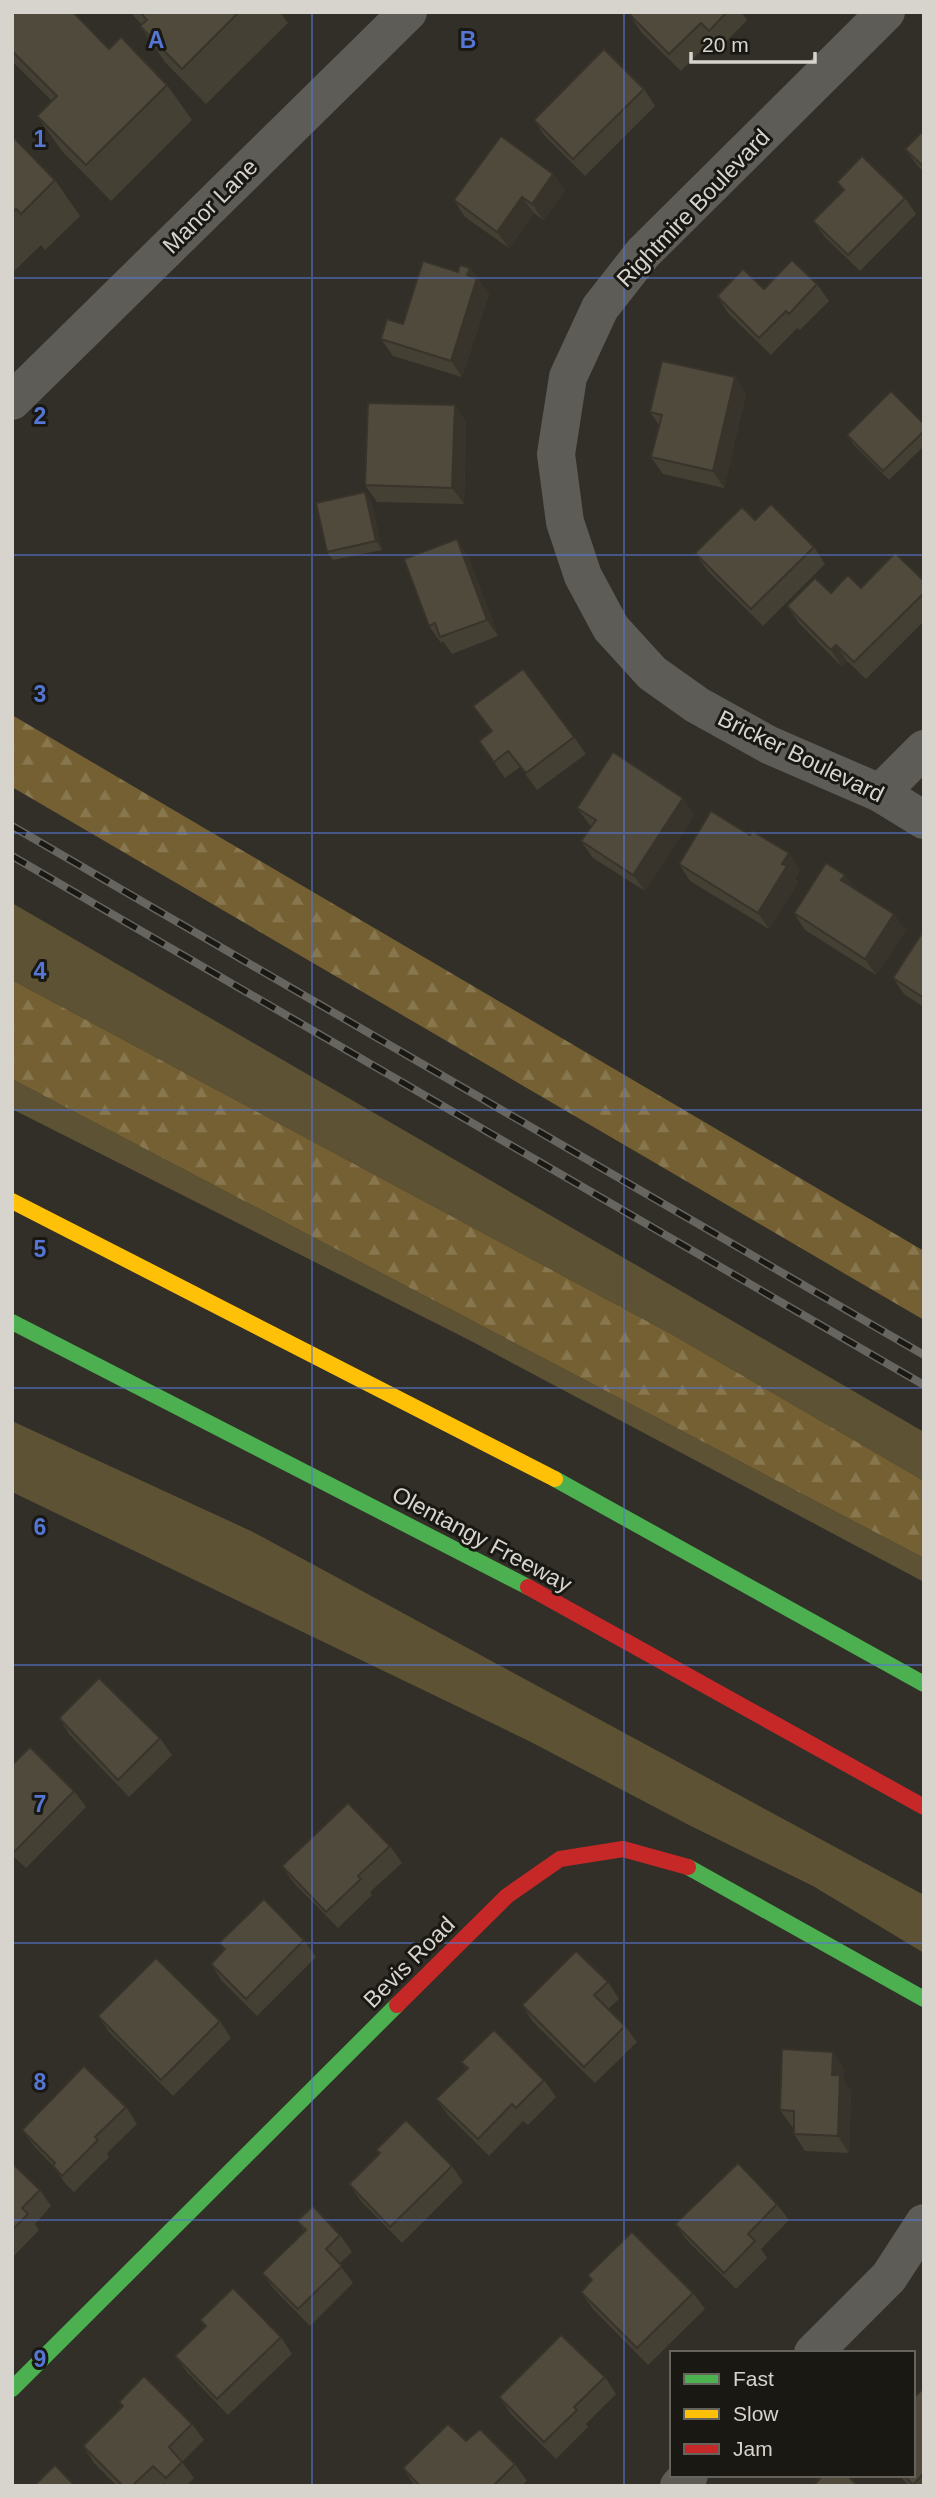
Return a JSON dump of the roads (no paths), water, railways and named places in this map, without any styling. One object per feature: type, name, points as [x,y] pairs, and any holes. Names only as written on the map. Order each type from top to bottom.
[{"type":"main road","points":[[12,1194],[39,1214]]},
{"type":"main road","points":[[12,1202],[546,1474],[924,1684]]},
{"type":"main road","name":"Olentangy Freeway","points":[[12,1322],[495,1569],[924,1807]]},
{"type":"main road","name":"Bevis Road","points":[[12,2389],[507,1896],[560,1860],[623,1849],[685,1865],[924,1999]]},
{"type":"street","name":"Manor Lane","points":[[12,401],[408,12]]},
{"type":"street","name":"Rightmire Boulevard","points":[[565,522],[556,454],[568,377],[600,308],[643,253],[886,12]]},
{"type":"street","name":"Bricker Boulevard","points":[[565,522],[583,576],[611,628],[652,673],[697,705],[769,745],[880,793],[924,821]]},
{"type":"street","points":[[880,793],[924,749]]},
{"type":"street","points":[[815,2351],[889,2277],[924,2223]]},
{"type":"railway","points":[[12,826],[924,1355]]},
{"type":"railway","points":[[12,856],[924,1385]]}]
